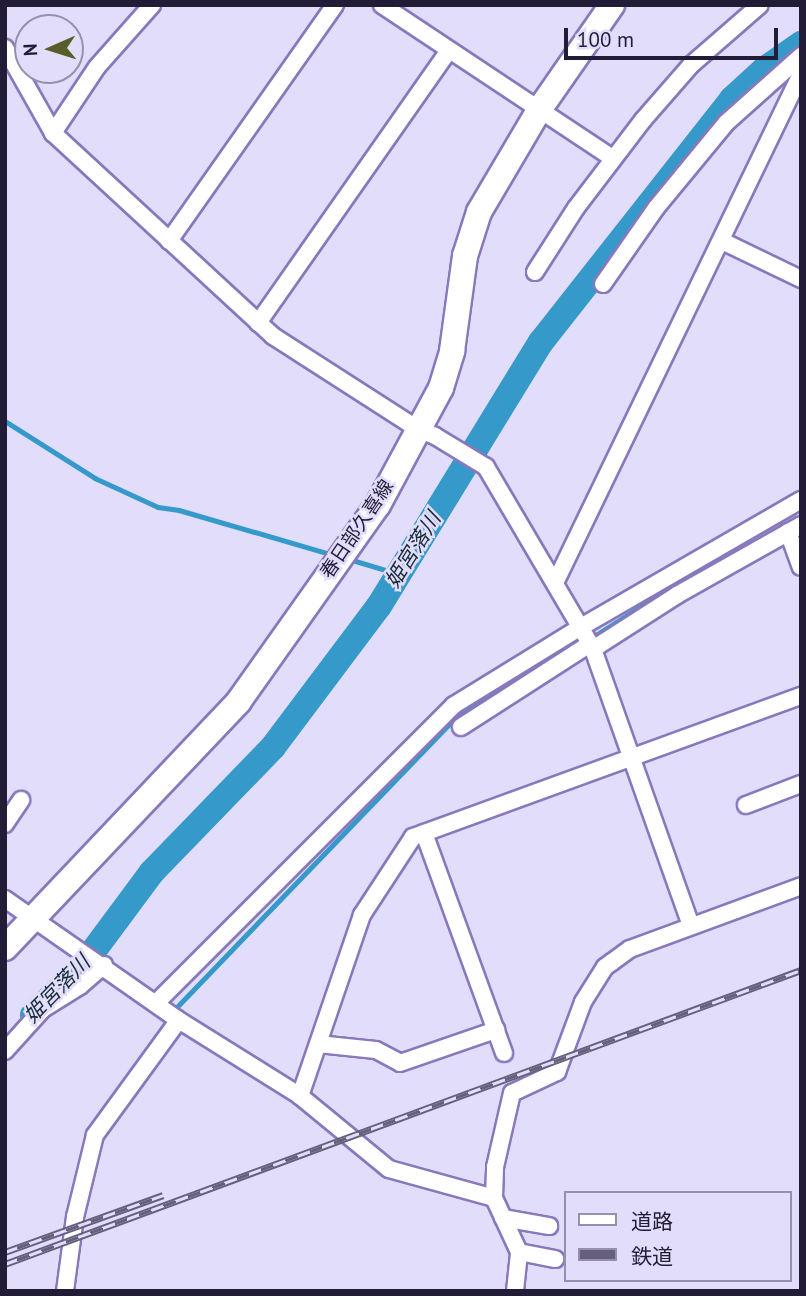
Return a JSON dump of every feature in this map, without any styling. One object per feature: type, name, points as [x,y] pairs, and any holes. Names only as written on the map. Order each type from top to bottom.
[{"type":"main road","name":"春日部久喜線","points":[[5,948],[38,921],[239,701],[427,433],[452,351],[459,284],[479,212],[540,110],[612,5]]},
{"type":"street","points":[[53,134],[97,67],[152,5]]},
{"type":"street","points":[[169,241],[335,5]]},
{"type":"street","points":[[382,5],[612,158]]},
{"type":"street","points":[[535,272],[612,158],[691,65],[760,5]]},
{"type":"street","points":[[5,48],[53,134],[272,336],[486,467],[587,637],[691,926]]},
{"type":"street","points":[[258,323],[449,50]]},
{"type":"street","points":[[603,284],[656,208],[726,123],[801,56]]},
{"type":"street","points":[[555,583],[801,74]]},
{"type":"street","points":[[722,241],[801,279]]},
{"type":"street","points":[[461,727],[587,637],[801,500]]},
{"type":"street","points":[[158,1005],[454,705],[587,637],[677,595],[794,529],[801,567]]},
{"type":"street","points":[[300,1096],[362,915],[413,837],[632,760],[801,696]]},
{"type":"street","points":[[746,805],[801,784]]},
{"type":"street","points":[[5,824],[21,800]]},
{"type":"street","points":[[424,833],[504,1053]]},
{"type":"street","points":[[515,1291],[519,1252],[494,1198],[495,1167],[512,1093],[557,1072],[583,1002],[604,967],[630,949],[801,886]]},
{"type":"street","points":[[5,899],[178,1019],[300,1096],[388,1169],[494,1198]]},
{"type":"street","points":[[5,1051],[43,1009],[80,986],[101,964]]},
{"type":"street","points":[[65,1291],[75,1217],[95,1135],[103,1120],[178,1019]]},
{"type":"street","points":[[318,1044],[376,1050],[400,1063],[496,1030]]},
{"type":"street","points":[[503,1218],[549,1226]]},
{"type":"street","points":[[519,1252],[555,1259]]},
{"type":"waterway","name":"姫宮落川","points":[[33,1015],[80,969],[152,872],[273,747],[379,606],[541,342],[732,99],[765,69],[801,44]]},
{"type":"waterway","points":[[5,421],[95,478],[158,507],[179,510],[334,555]]},
{"type":"waterway","points":[[590,639],[721,555]]},
{"type":"waterway","points":[[349,559],[399,574]]},
{"type":"waterway","points":[[173,1011],[459,714],[516,682]]},
{"type":"waterway","points":[[129,1074],[169,1019]]},
{"type":"railway","points":[[5,1264],[801,970]]},
{"type":"railway","points":[[5,1252],[163,1195]]}]
